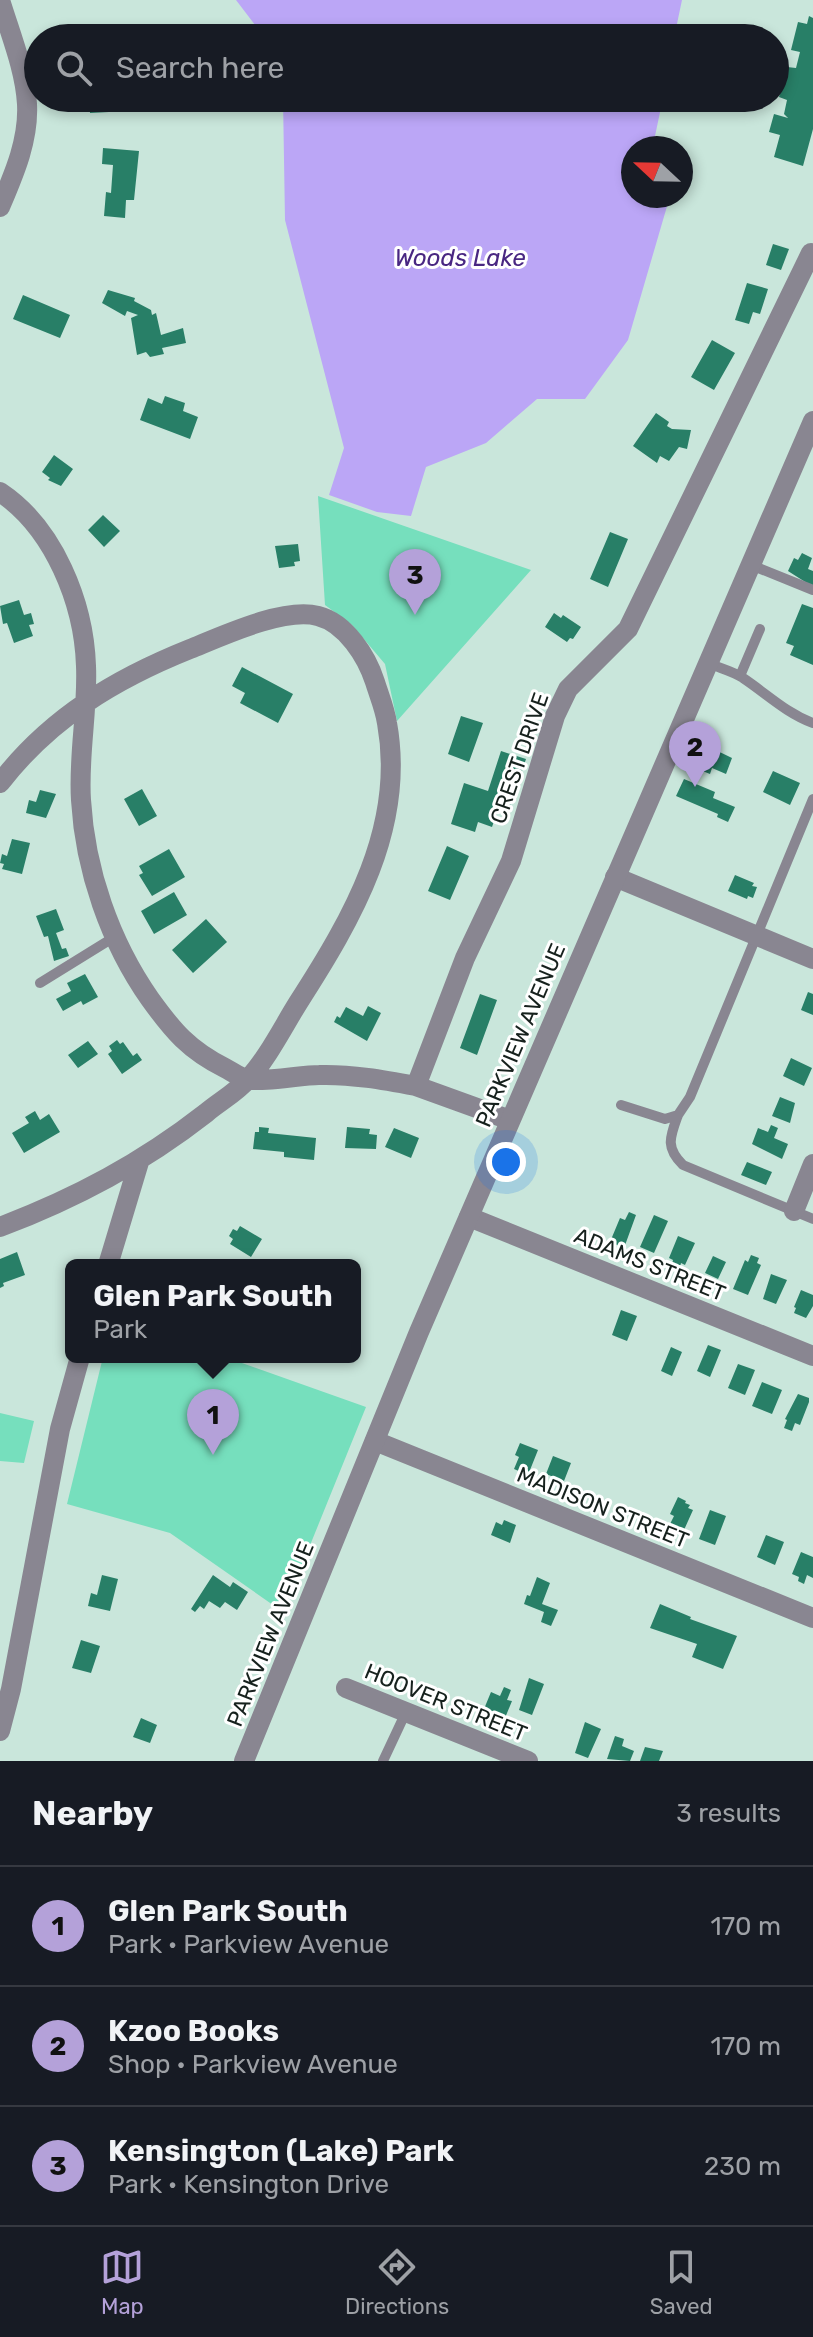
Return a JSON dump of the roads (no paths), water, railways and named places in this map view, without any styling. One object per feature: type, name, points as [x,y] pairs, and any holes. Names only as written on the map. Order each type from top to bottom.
[{"type":"street","points":[[0,0],[24,90]]},
{"type":"street","points":[[0,207],[16,169],[27,112]]},
{"type":"street","name":"CREST DRIVE","points":[[416,1086],[465,958],[511,861],[555,716],[568,689],[628,629],[811,253]]},
{"type":"street","name":"PARKVIEW AVENUE","points":[[244,1761],[510,1120],[751,565],[807,452],[813,421]]},
{"type":"street","points":[[0,492],[33,521],[68,582],[80,622],[86,666],[81,800],[88,854],[100,900],[142,988],[185,1045],[248,1080],[320,1074],[416,1086],[510,1120]]},
{"type":"street","points":[[0,783],[35,744],[98,693],[169,658],[271,619],[318,616],[341,628],[369,664],[387,721],[391,795],[380,845],[347,922],[248,1080],[163,1147],[139,1162],[0,1227]]},
{"type":"street","points":[[615,877],[813,959]]},
{"type":"street","points":[[110,1259],[139,1162]]},
{"type":"street","points":[[803,1215],[813,1164]]},
{"type":"street","name":"ADAMS STREET","points":[[469,1217],[813,1356]]},
{"type":"street","points":[[0,1731],[11,1689],[60,1429],[78,1363]]},
{"type":"street","name":"MADISON STREET","points":[[375,1441],[813,1618]]},
{"type":"street","name":"HOOVER STREET","points":[[346,1688],[528,1761]]},
{"type":"lane","points":[[751,565],[813,590]]},
{"type":"lane","points":[[740,676],[760,629]]},
{"type":"lane","points":[[708,663],[740,676],[773,702],[813,723]]},
{"type":"lane","points":[[803,1215],[683,1165],[672,1154],[670,1137],[678,1115],[690,1097],[813,799]]},
{"type":"lane","points":[[40,983],[116,936]]},
{"type":"lane","points":[[621,1105],[665,1119],[678,1115]]},
{"type":"lane","points":[[383,1761],[407,1711]]},
{"type":"water","points":[[236,0],[682,0],[677,24],[254,24]]},
{"type":"water","name":"Woods Lake","points":[[283,112],[660,112],[655,136],[621,136],[621,208],[666,208],[628,340],[585,399],[537,399],[486,443],[426,467],[411,516],[377,512],[329,495],[344,448],[285,220]]},
{"type":"place","name":"Kensington (Lake) Park","points":[[415,615]]},
{"type":"place","name":"Kzoo Books","points":[[695,787]]},
{"type":"place","name":"Glen Park South","points":[[213,1455]]}]
